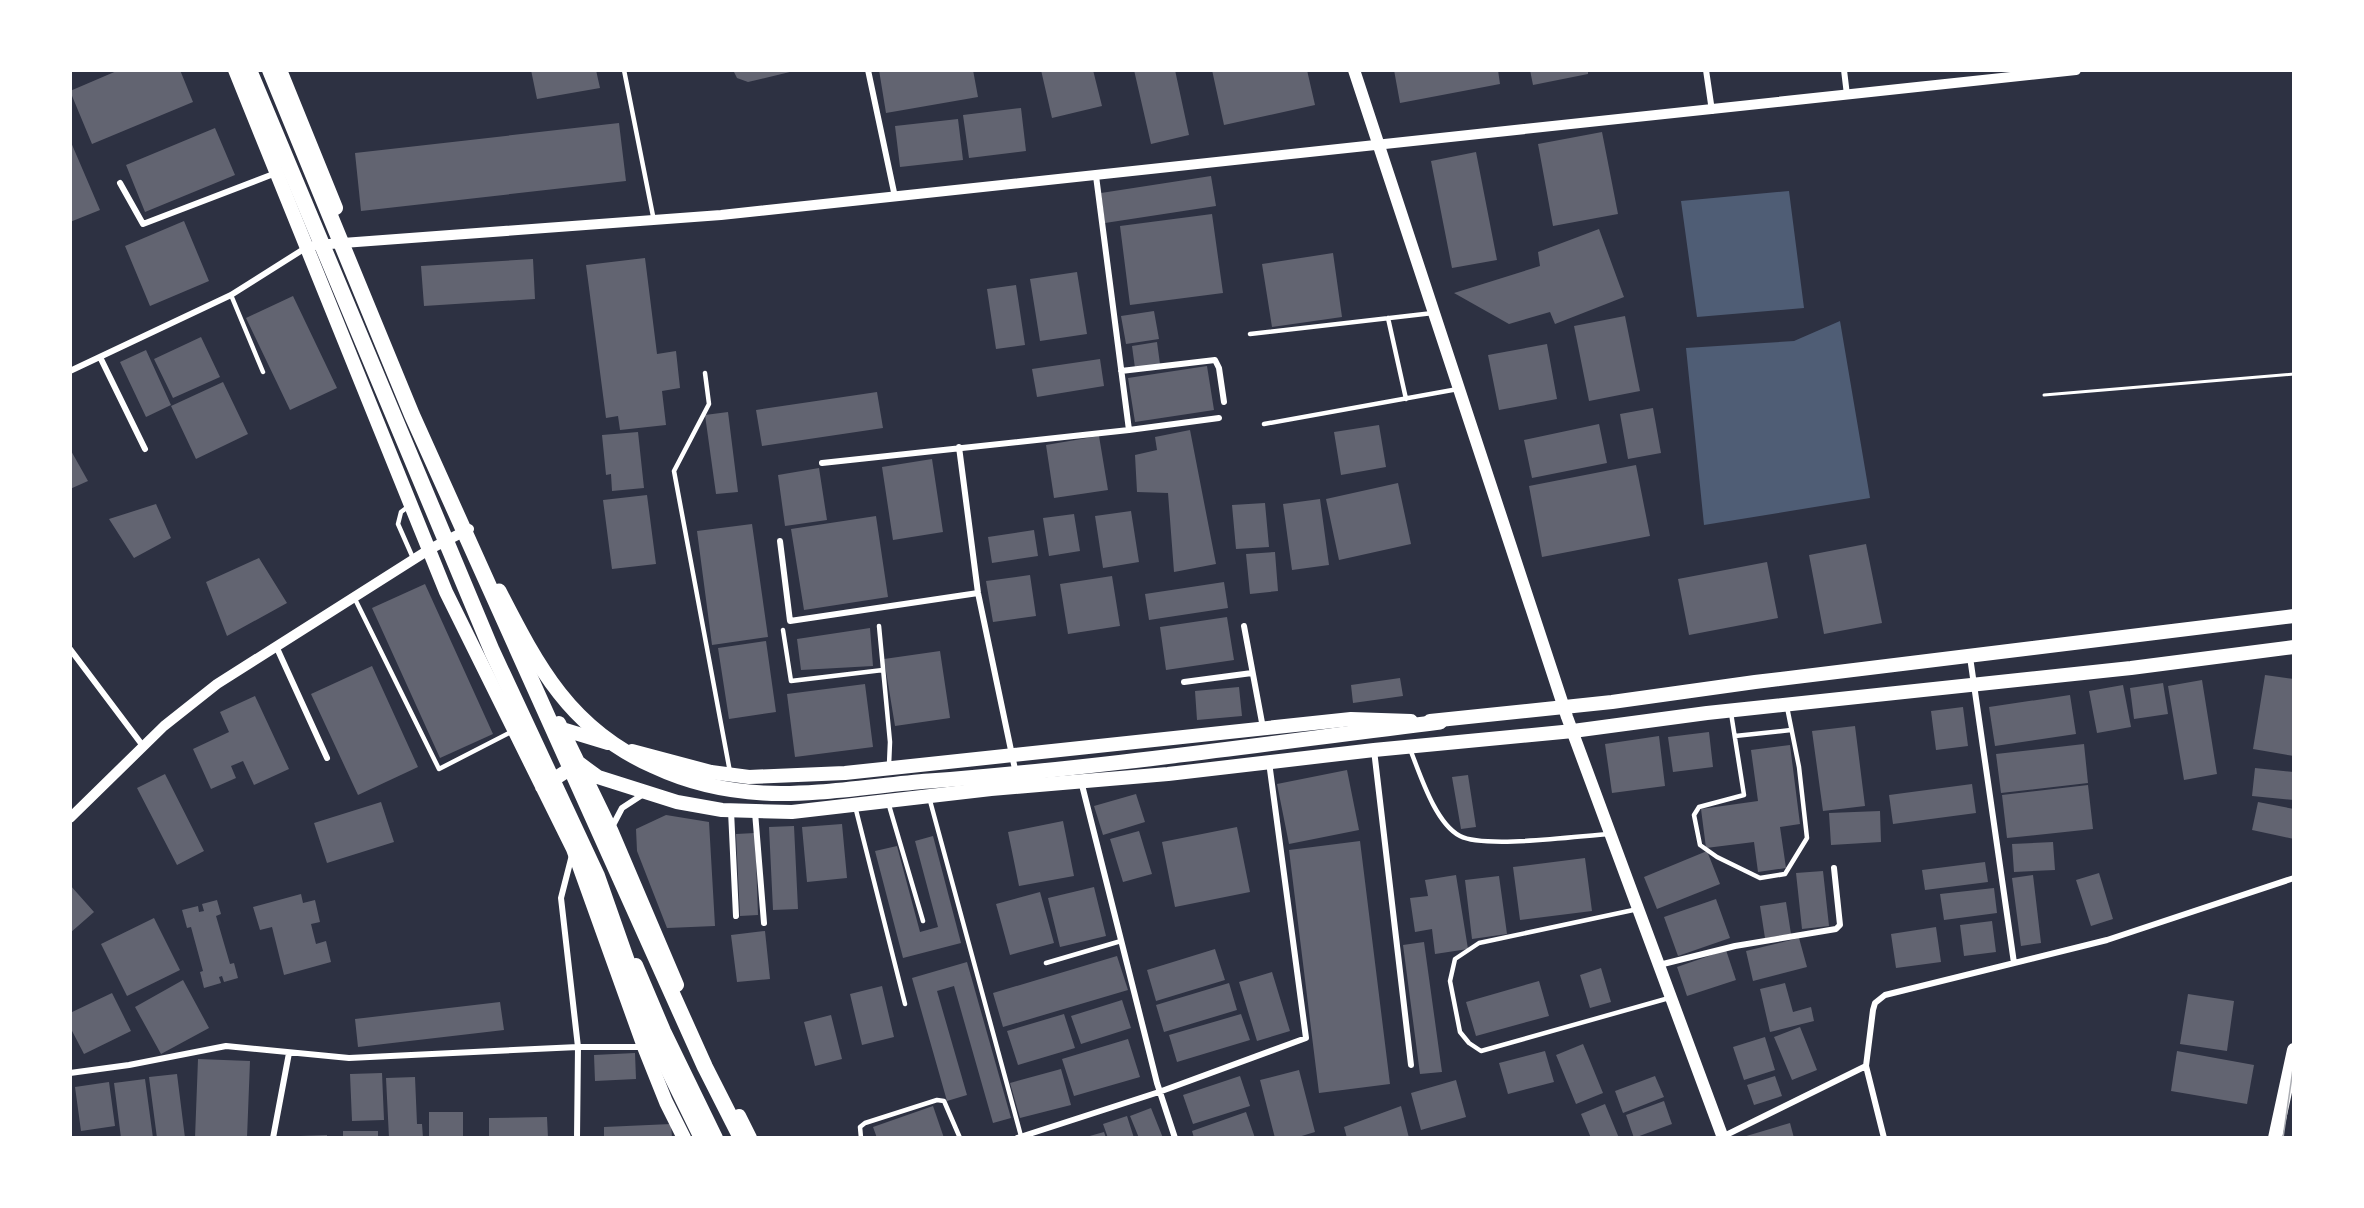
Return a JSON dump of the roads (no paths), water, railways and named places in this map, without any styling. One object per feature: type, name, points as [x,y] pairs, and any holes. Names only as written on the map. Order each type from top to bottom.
[{"type":"highway","points":[[249,70],[492,651],[597,876],[656,1044],[702,1137]]},
{"type":"highway","points":[[270,70],[412,415],[705,1067],[741,1137]]},
{"type":"highway","points":[[444,487],[543,673],[564,699],[583,719],[616,746],[653,766],[719,788],[765,793],[968,778],[1440,722]]},
{"type":"main road","points":[[235,70],[446,592],[573,849],[644,1047],[666,1102],[684,1137]]},
{"type":"main road","points":[[280,70],[470,528],[611,830],[720,1080],[750,1137]]},
{"type":"main road","points":[[1354,70],[1564,707],[1721,1137]]},
{"type":"main road","points":[[524,752],[562,729],[661,759],[731,775],[749,777],[889,768],[1351,719],[1440,722],[2294,616]]},
{"type":"main road","points":[[579,763],[598,777],[677,802],[731,810],[792,812],[1573,731],[1731,710],[2131,668],[2294,647]]},
{"type":"main road","points":[[542,787],[579,763]]},
{"type":"main road","points":[[597,876],[664,1031],[716,1137]]},
{"type":"main road","points":[[2276,1137],[2289,1097],[2294,1050]]},
{"type":"street","points":[[868,70],[895,197]]},
{"type":"street","points":[[1706,70],[1712,111]]},
{"type":"street","points":[[1844,70],[1847,96]]},
{"type":"street","points":[[70,371],[231,295],[307,247],[349,241],[654,221],[895,197],[1712,111],[2076,70]]},
{"type":"street","points":[[120,183],[143,224],[277,172]]},
{"type":"street","points":[[1096,176],[1129,430]]},
{"type":"street","points":[[100,357],[145,449]]},
{"type":"street","points":[[1121,371],[1215,360],[1219,368],[1224,402]]},
{"type":"street","points":[[822,463],[1219,418]]},
{"type":"street","points":[[959,447],[978,593],[1018,787]]},
{"type":"street","points":[[70,818],[143,746],[217,684],[430,549],[470,528]]},
{"type":"street","points":[[780,541],[790,621],[978,593]]},
{"type":"street","points":[[1244,626],[1263,728]]},
{"type":"street","points":[[276,646],[327,758]]},
{"type":"street","points":[[70,649],[143,746]]},
{"type":"street","points":[[1970,656],[2014,963]]},
{"type":"street","points":[[1184,682],[1252,673]]},
{"type":"street","points":[[1374,750],[1411,1065]]},
{"type":"street","points":[[1019,1137],[1160,1092],[1306,1038],[1269,762]]},
{"type":"street","points":[[1081,781],[1120,941],[1160,1092],[1175,1137]]},
{"type":"street","points":[[577,1137],[578,1047],[561,898],[573,849],[611,830],[622,808],[646,793]]},
{"type":"street","points":[[731,810],[736,916]]},
{"type":"street","points":[[755,811],[764,923]]},
{"type":"street","points":[[1659,965],[1735,946],[1836,929],[1840,925],[1834,868]]},
{"type":"street","points":[[1884,1137],[1866,1066],[1873,1010],[1875,1003],[1885,995],[2107,940],[2294,878]]},
{"type":"street","points":[[70,1072],[129,1065],[226,1046],[349,1058],[578,1047],[644,1047]]},
{"type":"street","points":[[273,1137],[289,1053]]},
{"type":"street","points":[[1721,1137],[1866,1066]]},
{"type":"lane","points":[[624,70],[654,221]]},
{"type":"lane","points":[[231,295],[263,372]]},
{"type":"lane","points":[[1250,334],[1433,313]]},
{"type":"lane","points":[[1388,318],[1406,399]]},
{"type":"lane","points":[[705,373],[709,404],[674,471],[731,775]]},
{"type":"lane","points":[[1264,424],[1458,389]]},
{"type":"lane","points":[[411,504],[401,512],[398,524],[414,559]]},
{"type":"lane","points":[[354,597],[439,769],[513,730]]},
{"type":"lane","points":[[879,626],[890,742],[889,768]]},
{"type":"lane","points":[[783,630],[791,681],[884,670]]},
{"type":"lane","points":[[1731,710],[1744,795],[1699,807],[1694,815],[1700,845],[1717,857],[1760,878],[1785,874],[1807,838],[1799,767],[1786,704]]},
{"type":"lane","points":[[1735,736],[1791,730]]},
{"type":"lane","points":[[1409,747],[1430,797],[1443,819],[1460,836],[1486,842],[1611,834]]},
{"type":"lane","points":[[929,797],[1019,1137]]},
{"type":"lane","points":[[888,802],[923,921]]},
{"type":"lane","points":[[855,806],[905,1004]]},
{"type":"lane","points":[[1639,909],[1479,943],[1455,959],[1450,981],[1460,1032],[1469,1043],[1482,1050],[1672,998]]},
{"type":"lane","points":[[1046,963],[1120,941]]},
{"type":"lane","points":[[861,1137],[860,1127],[865,1123],[937,1100],[944,1101],[948,1106],[960,1137]]},
{"type":"water","points":[[1789,191],[1804,308],[1697,317],[1681,201]]},
{"type":"water","points":[[1840,321],[1870,498],[1704,525],[1686,348],[1794,341]]},
{"type":"tram line","points":[[2283,1138],[2294,1062]]}]
